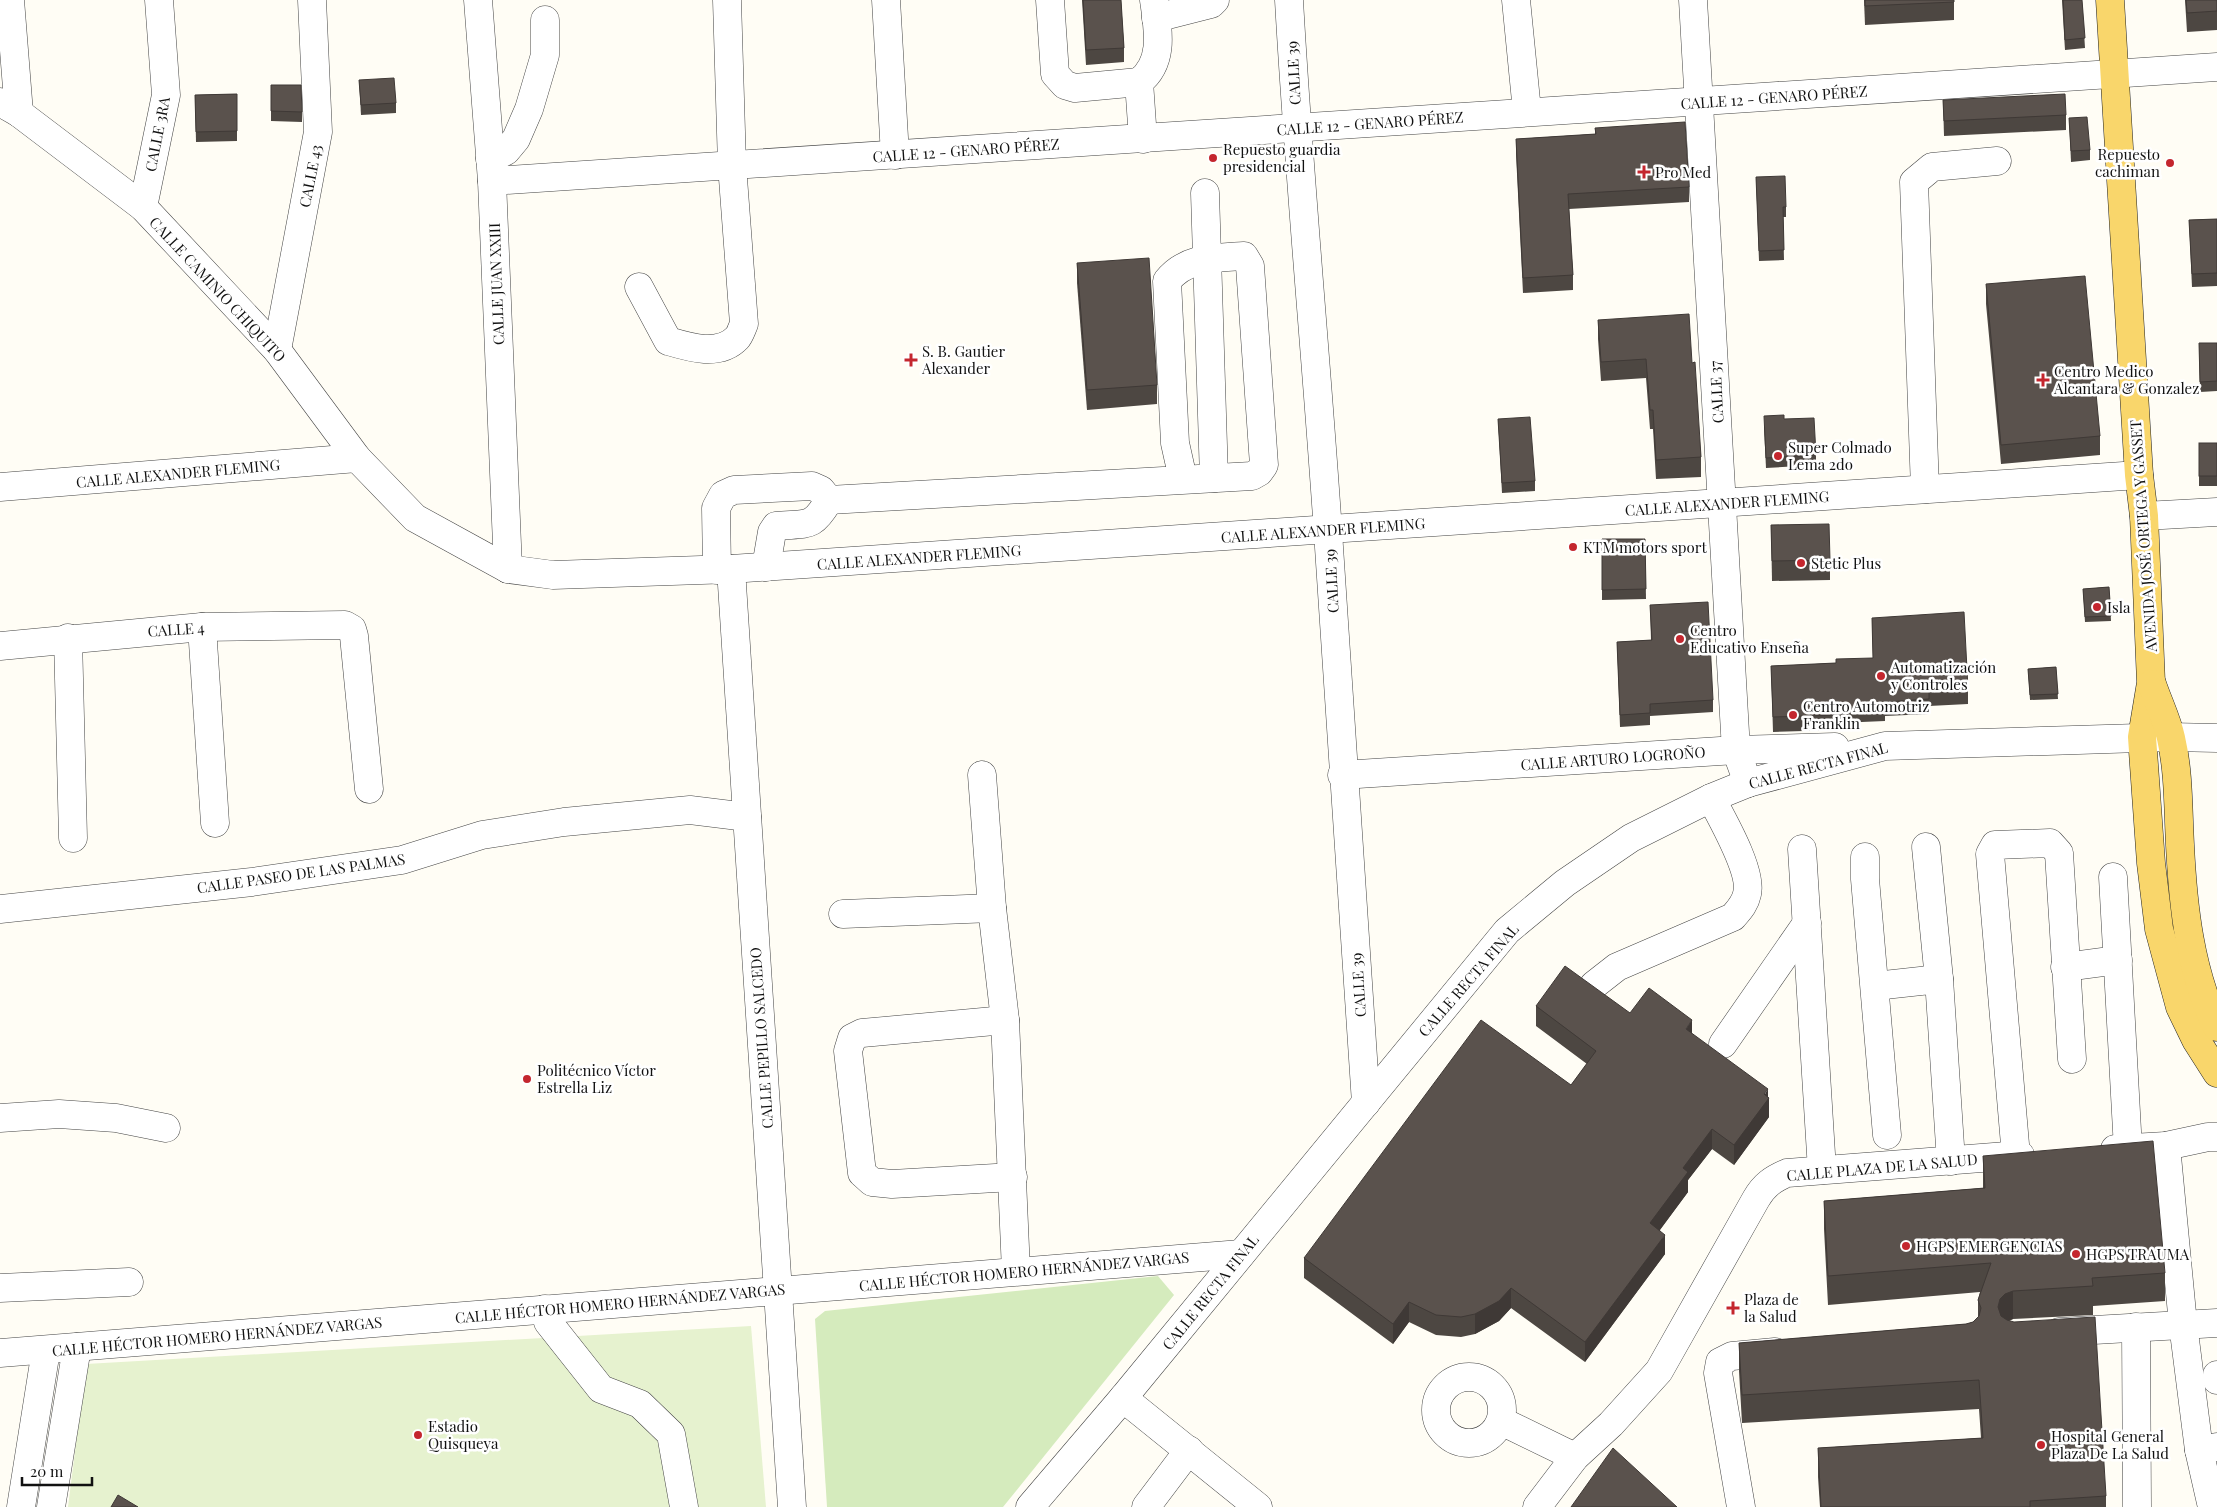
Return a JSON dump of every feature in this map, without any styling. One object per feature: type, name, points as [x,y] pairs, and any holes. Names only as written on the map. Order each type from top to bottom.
[{"type":"main road","name":"AVENIDA JOSÉ ORTEGA Y GASSET","points":[[2110,0],[2138,475],[2144,516],[2152,683],[2142,737],[2152,862],[2159,929],[2180,1007],[2196,1040],[2217,1073]]},
{"type":"main road","name":"AVENIDA JOSÉ ORTEGA Y GASSET","points":[[2152,683],[2171,737],[2177,782],[2180,846],[2188,937],[2200,983],[2217,1027]]},
{"type":"street","points":[[9,107],[10,0]]},
{"type":"street","name":"CALLE 3RA","points":[[143,207],[166,96],[159,0]]},
{"type":"street","name":"CALLE 43","points":[[277,350],[318,132],[312,0]]},
{"type":"street","name":"CALLE JUAN XXIII","points":[[478,0],[491,170],[508,569]]},
{"type":"street","points":[[639,287],[668,341],[697,350],[724,346],[737,338],[744,324],[732,165],[728,0]]},
{"type":"street","points":[[886,0],[895,155]]},
{"type":"street","points":[[1050,0],[1055,74],[1065,85],[1075,88],[1139,82],[1150,74],[1155,60],[1158,39],[1155,9],[1211,4],[1215,0]]},
{"type":"street","name":"CALLE 39","points":[[1289,0],[1296,129],[1328,530],[1342,775],[1366,1103]]},
{"type":"street","points":[[1516,0],[1527,111]]},
{"type":"street","name":"CALLE 37","points":[[1693,0],[1736,750],[1748,783]]},
{"type":"street","points":[[491,170],[516,139],[529,109],[545,55],[545,20]]},
{"type":"street","name":"CALLE 12 - GENARO PÉREZ","points":[[491,170],[732,165],[1296,129],[1527,111],[1699,102],[2217,67]]},
{"type":"street","points":[[1139,82],[1143,139]]},
{"type":"street","name":"CALLE CAMINIO CHIQUITO","points":[[9,107],[143,207],[277,350],[357,458],[415,518],[508,569]]},
{"type":"street","points":[[1925,490],[1914,182],[1932,167],[1997,161]]},
{"type":"street","points":[[1205,193],[1214,478]]},
{"type":"street","points":[[766,567],[772,532],[776,526],[808,523],[818,519],[829,500],[1252,476],[1259,472],[1264,465],[1250,266],[1244,256],[1206,258],[1182,266],[1167,281],[1175,443],[1183,479]]},
{"type":"street","name":"CALLE ALEXANDER FLEMING","points":[[0,487],[357,458]]},
{"type":"street","name":"CALLE ALEXANDER FLEMING","points":[[508,569],[553,575],[766,567],[2138,475]]},
{"type":"street","name":"CALLE PEPILLO SALCEDO","points":[[792,1507],[747,818],[724,569],[716,508],[723,495],[734,490],[812,486],[821,490],[829,500]]},
{"type":"street","points":[[2144,516],[2217,512]]},
{"type":"street","name":"CALLE 4","points":[[0,646],[68,638],[202,627],[345,626],[352,629],[369,789]]},
{"type":"street","points":[[202,627],[215,823]]},
{"type":"street","points":[[68,638],[73,838]]},
{"type":"street","points":[[2171,737],[2217,738]]},
{"type":"street","name":"CALLE RECTA FINAL","points":[[1030,1507],[1123,1398],[1507,931],[1565,883],[1631,838],[1711,798],[1748,783],[1884,746],[2171,737]]},
{"type":"street","name":"CALLE ARTURO LOGROÑO","points":[[1342,775],[1736,750],[1884,746]]},
{"type":"street","points":[[982,776],[992,908],[1005,1020],[1016,1271]]},
{"type":"street","points":[[1594,984],[1617,967],[1733,917],[1742,906],[1748,893],[1746,874],[1738,852],[1711,798]]},
{"type":"street","name":"CALLE PASEO DE LAS PALMAS","points":[[0,909],[252,882],[402,860],[482,835],[564,822],[690,810],[747,818]]},
{"type":"street","points":[[2016,1156],[1990,854],[1995,845],[2050,843],[2059,853],[2072,1059]]},
{"type":"street","points":[[1926,847],[1939,979],[1950,1161]]},
{"type":"street","points":[[1802,849],[1822,1170]]},
{"type":"street","points":[[1865,857],[1865,879],[1887,1135]]},
{"type":"street","points":[[2113,876],[2128,1148]]},
{"type":"street","points":[[843,914],[992,908]]},
{"type":"street","points":[[1722,1044],[1807,923]]},
{"type":"street","points":[[2066,967],[2118,960]]},
{"type":"street","points":[[1875,986],[1939,979]]},
{"type":"street","points":[[1005,1020],[862,1033],[852,1038],[848,1051],[862,1173],[872,1182],[892,1184],[1013,1177]]},
{"type":"street","points":[[0,1118],[59,1114],[116,1118],[166,1128]]},
{"type":"street","points":[[2090,1151],[2166,1146],[2208,1137],[2217,1138]]},
{"type":"street","points":[[2166,1146],[2183,1324],[2208,1449],[2212,1507]]},
{"type":"street","name":"CALLE PLAZA DE LA SALUD","points":[[1537,1507],[1575,1457],[1611,1424],[1659,1371],[1762,1188],[1771,1181],[1787,1173],[2044,1154]]},
{"type":"street","name":"CALLE HÉCTOR HOMERO HERNÁNDEZ VARGAS","points":[[0,1353],[1240,1254]]},
{"type":"street","points":[[0,1288],[129,1282]]},
{"type":"street","points":[[545,1309],[548,1322],[601,1389],[640,1404],[671,1434],[684,1507]]},
{"type":"street","points":[[2033,1334],[2217,1323]]},
{"type":"street","points":[[2136,1327],[2137,1507]]},
{"type":"street","points":[[46,1350],[22,1500],[52,1505],[78,1348]]},
{"type":"street","points":[[1741,1507],[1718,1373],[1720,1362],[1732,1356],[1800,1350]]},
{"type":"street","points":[[2217,1375],[2217,1380]]},
{"type":"street","points":[[1123,1398],[1258,1507]]},
{"type":"street","points":[[1501,1421],[1575,1457]]},
{"type":"street","points":[[1146,1507],[1189,1450]]},
{"type":"green space","points":[[1158,1276],[1174,1295],[1003,1507],[827,1507],[815,1319],[825,1311]]},
{"type":"green space","name":"Estadio Quisqueya","points":[[751,1326],[766,1507],[68,1507],[86,1364]]},
{"type":"building","points":[[1083,0],[1121,0],[1124,48],[1086,50]]},
{"type":"building","points":[[1865,0],[1954,0],[1954,2],[1865,6]]},
{"type":"building","points":[[2063,0],[2082,0],[2085,38],[2065,40]]},
{"type":"building","points":[[2186,0],[2217,0],[2217,11],[2187,13]]},
{"type":"building","points":[[394,78],[396,103],[361,105],[359,80]]},
{"type":"building","points":[[271,85],[301,85],[302,112],[271,111]]},
{"type":"building","points":[[237,94],[237,131],[196,132],[195,95]]},
{"type":"building","points":[[2065,94],[2066,115],[1944,121],[1943,100]]},
{"type":"building","points":[[2087,117],[2090,150],[2071,151],[2069,118]]},
{"type":"building","points":[[1685,122],[1689,187],[1568,194],[1573,275],[1523,278],[1516,139],[1596,134],[1595,128]]},
{"type":"building","points":[[1785,176],[1786,207],[1783,207],[1784,250],[1759,251],[1756,177]]},
{"type":"building","points":[[2217,219],[2217,273],[2192,274],[2189,220]]},
{"type":"building","points":[[1149,258],[1157,385],[1087,390],[1077,263]]},
{"type":"building","name":"Centro Medico Alcantara & Gonzalez","points":[[2085,276],[2100,436],[2001,445],[1986,284]]},
{"type":"building","points":[[1689,314],[1692,363],[1695,362],[1701,457],[1656,460],[1653,410],[1650,410],[1646,359],[1601,362],[1598,320]]},
{"type":"building","points":[[2199,343],[2217,343],[2217,381],[2200,382]]},
{"type":"building","points":[[1784,415],[1784,419],[1814,418],[1816,455],[1766,458],[1764,416]]},
{"type":"building","points":[[1530,417],[1535,481],[1502,483],[1498,419]]},
{"type":"building","points":[[2199,443],[2217,443],[2217,476],[2199,476]]},
{"type":"building","points":[[1829,524],[1830,560],[1772,561],[1771,525]]},
{"type":"building","points":[[1602,539],[1645,539],[1646,589],[1602,590]]},
{"type":"building","name":"Isla","points":[[2109,587],[2111,616],[2085,617],[2083,589]]},
{"type":"building","points":[[1708,602],[1713,700],[1650,704],[1650,713],[1620,715],[1617,642],[1652,640],[1650,605]]},
{"type":"building","points":[[1964,612],[1968,689],[1929,691],[1929,699],[1885,702],[1885,706],[1838,708],[1838,715],[1773,717],[1771,666],[1836,663],[1836,659],[1873,658],[1872,618]]},
{"type":"building","points":[[2056,667],[2058,694],[2030,695],[2028,669]]},
{"type":"building","points":[[1565,966],[1630,1013],[1649,988],[1692,1020],[1686,1029],[1768,1089],[1764,1094],[1769,1098],[1734,1145],[1712,1129],[1683,1168],[1688,1172],[1650,1223],[1665,1235],[1585,1342],[1511,1288],[1499,1301],[1475,1314],[1461,1317],[1436,1315],[1409,1302],[1393,1324],[1304,1258],[1481,1020],[1571,1085],[1596,1051],[1536,1006]]},
{"type":"building","points":[[2153,1141],[2165,1273],[2092,1278],[2093,1286],[2013,1291],[2005,1294],[2000,1299],[1998,1307],[2001,1316],[2014,1322],[2095,1317],[2106,1496],[2030,1501],[2030,1507],[1821,1507],[1818,1448],[1983,1438],[1979,1380],[1742,1395],[1739,1343],[1973,1322],[1979,1316],[1981,1308],[1978,1300],[1991,1263],[1828,1276],[1824,1201],[1985,1188],[1983,1156]]},
{"type":"building","points":[[1613,1448],[1677,1507],[1571,1507]]},
{"type":"building","points":[[118,1495],[138,1507],[111,1507]]},
{"type":"place","name":"Repuesto guardia presidencial","points":[[1213,158]]},
{"type":"place","name":"Repuesto cachiman","points":[[2170,163]]},
{"type":"place","name":"Pro Med","points":[[1644,172]]},
{"type":"place","name":"S. B. Gautier Alexander","points":[[911,360]]},
{"type":"place","name":"Centro Medico Alcantara & Gonzalez","points":[[2043,380]]},
{"type":"place","name":"Super Colmado Lema 2do","points":[[1778,456]]},
{"type":"place","name":"KTM motors sport","points":[[1573,547]]},
{"type":"place","name":"Stetic Plus","points":[[1801,563]]},
{"type":"place","name":"Isla","points":[[2097,607]]},
{"type":"place","name":"Centro Educativo Enseña","points":[[1680,639]]},
{"type":"place","name":"Automatización y Controles","points":[[1881,676]]},
{"type":"place","name":"Centro Automotriz Franklin","points":[[1793,715]]},
{"type":"place","name":"Politécnico Víctor Estrella Liz","points":[[527,1079]]},
{"type":"place","name":"HGPS EMERGENCIAS","points":[[1906,1246]]},
{"type":"place","name":"HGPS TRAUMA","points":[[2076,1254]]},
{"type":"place","name":"Plaza de la Salud","points":[[1733,1308]]},
{"type":"place","name":"Estadio Quisqueya","points":[[418,1435]]},
{"type":"place","name":"Hospital General Plaza De La Salud","points":[[2041,1445]]}]
